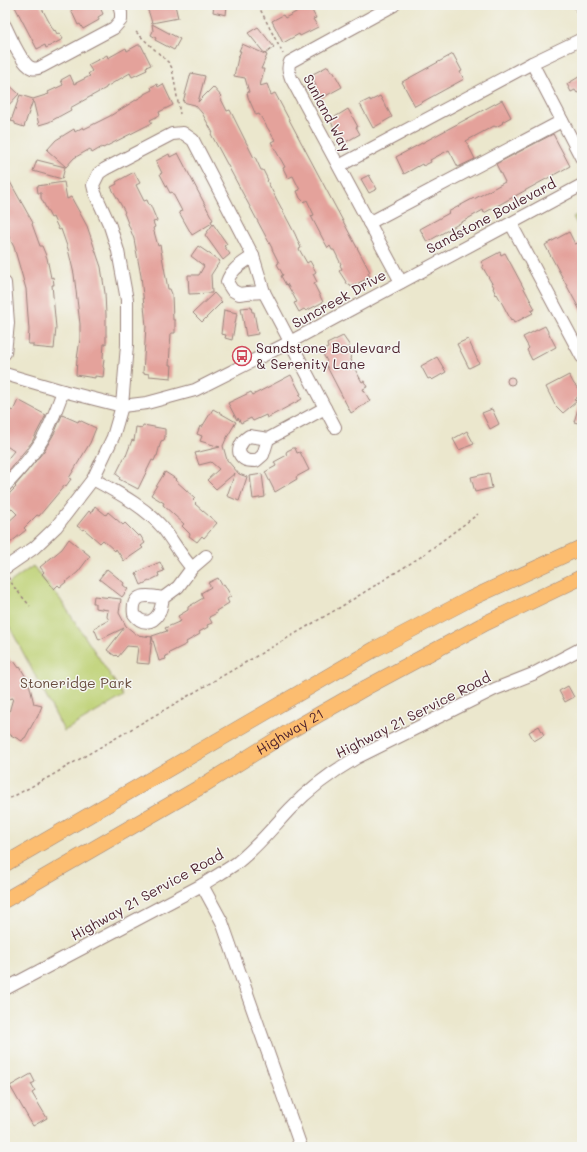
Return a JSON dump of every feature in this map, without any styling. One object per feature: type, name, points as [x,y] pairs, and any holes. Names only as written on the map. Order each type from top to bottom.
[{"type":"main road","name":"Highway 21","points":[[5,864],[382,646],[463,603],[582,547]]},
{"type":"main road","name":"Highway 21","points":[[5,900],[202,786],[290,731],[367,687],[486,623],[582,577]]},
{"type":"street","points":[[5,26],[27,66],[36,69],[114,28],[121,20],[122,13],[119,5]]},
{"type":"street","name":"Sunland Way","points":[[394,5],[290,62],[288,65],[288,71],[401,282]]},
{"type":"street","points":[[581,5],[582,9]]},
{"type":"street","points":[[339,166],[532,63],[582,39]]},
{"type":"street","points":[[532,63],[582,159]]},
{"type":"street","points":[[369,223],[562,121]]},
{"type":"street","points":[[6,572],[56,527],[93,479],[113,437],[122,406],[127,345],[127,300],[118,252],[110,226],[95,193],[93,185],[99,173],[105,169],[172,134],[184,133],[193,140],[253,256],[264,292],[335,427]]},
{"type":"street","name":"Sandstone Boulevard","points":[[415,275],[582,185]]},
{"type":"street","points":[[511,224],[582,357]]},
{"type":"street","points":[[253,256],[234,269],[228,277],[227,282],[232,290],[239,294],[264,292]]},
{"type":"street","name":"Suncreek Drive","points":[[5,374],[122,406],[147,402],[195,390],[290,342],[415,275]]},
{"type":"street","points":[[5,284],[8,323],[5,352]]},
{"type":"street","points":[[5,486],[21,469],[42,440],[63,391]]},
{"type":"street","points":[[268,439],[325,408]]},
{"type":"street","points":[[93,479],[131,500],[148,514],[163,528],[183,558],[192,568]]},
{"type":"street","points":[[163,598],[178,587],[192,568],[206,556]]},
{"type":"street","name":"Highway 21 Service Road","points":[[5,989],[202,885],[238,862],[252,850],[290,808],[338,768],[372,749],[495,690],[533,674],[582,648]]},
{"type":"street","points":[[202,885],[222,922],[302,1147]]},
{"type":"path","points":[[258,5],[283,54]]},
{"type":"path","points":[[136,32],[169,63],[172,68],[180,114]]},
{"type":"path","points":[[5,801],[49,777],[339,608],[419,558],[478,514]]},
{"type":"path","points":[[6,572],[14,587],[30,606]]},
{"type":"green space","points":[[582,212],[582,233],[573,217]]},
{"type":"green space","name":"Stoneridge Park","points":[[33,566],[60,599],[124,696],[64,731],[5,618],[5,586]]},
{"type":"building","points":[[14,5],[40,5],[54,31],[55,30],[57,34],[59,33],[63,39],[46,48],[45,45],[37,49]]},
{"type":"building","points":[[70,5],[99,5],[103,14],[98,17],[99,20],[83,29],[80,24],[78,25],[71,10],[73,9]]},
{"type":"building","points":[[145,5],[175,5],[178,18],[152,23]]},
{"type":"building","points":[[214,5],[227,5],[226,15],[213,12]]},
{"type":"building","points":[[309,5],[316,18],[313,19],[318,27],[300,36],[299,34],[283,43],[272,21],[283,15],[285,18]]},
{"type":"building","points":[[152,24],[180,39],[174,50],[155,40],[156,38],[151,35],[153,31]]},
{"type":"building","points":[[258,27],[274,47],[265,54],[248,33]]},
{"type":"building","points":[[242,44],[267,55],[261,69],[264,69],[260,86],[267,84],[271,95],[275,93],[370,272],[368,273],[370,277],[351,287],[339,271],[342,269],[341,264],[334,250],[332,250],[330,246],[328,248],[311,216],[314,215],[307,200],[304,202],[300,198],[297,191],[300,190],[293,176],[288,178],[283,168],[285,167],[271,142],[275,140],[259,114],[256,115],[248,97],[247,93],[249,92],[245,78],[234,76],[241,51],[239,51]]},
{"type":"building","points":[[141,45],[151,65],[146,67],[147,70],[132,77],[130,73],[49,122],[39,125],[33,100],[24,127],[11,121],[20,95],[33,99],[49,94],[48,92],[63,85],[61,80],[70,75],[74,84],[90,76],[88,74],[92,71],[88,65],[107,55],[108,58],[126,48],[127,51]]},
{"type":"building","points":[[453,54],[462,71],[460,72],[464,79],[415,106],[402,82]]},
{"type":"building","points":[[328,66],[331,72],[333,71],[342,87],[320,99],[314,88],[316,86],[311,75]]},
{"type":"building","points":[[191,73],[205,76],[198,102],[213,87],[221,96],[220,97],[227,111],[230,110],[254,158],[255,157],[261,170],[263,170],[268,180],[267,181],[295,234],[301,248],[299,249],[307,263],[310,261],[316,272],[313,274],[317,282],[314,284],[323,302],[306,311],[304,309],[299,312],[294,303],[297,302],[281,276],[283,275],[277,264],[279,263],[272,248],[211,134],[213,133],[202,113],[195,105],[183,102]]},
{"type":"building","points":[[582,75],[582,91],[577,93],[575,90],[571,92],[567,84]]},
{"type":"building","points":[[5,81],[19,94],[5,109]]},
{"type":"building","points":[[157,84],[158,87],[163,84],[173,105],[159,112],[160,115],[150,120],[152,123],[92,153],[90,149],[74,158],[66,167],[47,150],[56,140],[74,129],[75,132],[83,127],[84,129],[110,116],[152,90],[151,87]]},
{"type":"building","points":[[380,96],[392,117],[373,128],[360,104]]},
{"type":"building","points":[[502,100],[511,117],[496,127],[494,126],[466,141],[475,159],[458,167],[449,150],[430,160],[431,162],[423,166],[422,164],[404,174],[396,157]]},
{"type":"building","points":[[348,109],[358,127],[356,127],[360,134],[344,143],[330,120]]},
{"type":"building","points":[[553,134],[570,166],[484,213],[483,210],[427,242],[420,229],[449,213],[448,212],[505,182],[496,164]]},
{"type":"building","points":[[178,153],[213,220],[211,221],[212,223],[192,235],[179,212],[182,211],[160,174],[162,173],[156,161],[169,154],[170,157]]},
{"type":"building","points":[[37,160],[65,167],[62,179],[33,171]]},
{"type":"building","points":[[134,172],[140,183],[136,185],[144,201],[147,200],[149,205],[150,204],[157,221],[153,222],[155,227],[153,228],[158,246],[160,245],[168,289],[170,289],[172,294],[175,333],[171,333],[169,365],[172,365],[171,378],[149,376],[149,374],[143,373],[146,326],[141,276],[134,239],[124,213],[125,212],[111,187],[117,184],[116,182]]},
{"type":"building","points":[[5,173],[33,223],[32,224],[40,246],[42,246],[47,258],[51,278],[53,277],[54,285],[52,285],[56,328],[54,349],[33,347],[33,344],[28,344],[29,330],[26,289],[14,247],[5,229],[8,225],[5,220]]},
{"type":"building","points":[[369,175],[377,189],[369,193],[361,179]]},
{"type":"building","points":[[64,182],[67,199],[71,197],[87,226],[101,267],[105,293],[106,315],[106,344],[104,344],[103,377],[95,376],[95,378],[76,375],[80,324],[74,274],[61,229],[59,230],[53,217],[51,218],[41,198],[41,193],[38,193],[37,186]]},
{"type":"building","points":[[213,224],[227,244],[224,246],[230,254],[223,260],[205,235]]},
{"type":"building","points":[[569,232],[575,244],[578,243],[582,255],[582,314],[545,245]]},
{"type":"building","points":[[198,246],[220,261],[211,275],[212,293],[189,294],[188,275],[199,275],[204,266],[191,256]]},
{"type":"building","points":[[500,252],[501,255],[505,253],[535,309],[531,311],[533,313],[514,323],[497,294],[496,295],[493,288],[494,287],[481,262]]},
{"type":"building","points":[[214,293],[222,302],[202,322],[193,313]]},
{"type":"building","points":[[251,307],[252,312],[254,312],[258,334],[246,336],[241,308]]},
{"type":"building","points":[[224,310],[237,313],[232,340],[225,338],[226,335],[221,334]]},
{"type":"building","points":[[545,326],[556,347],[532,360],[527,350],[529,348],[523,337]]},
{"type":"building","points":[[343,336],[350,346],[347,348],[351,356],[351,362],[362,382],[364,381],[367,387],[363,389],[370,401],[351,413],[325,363],[327,361],[321,351],[328,348],[327,344]]},
{"type":"building","points":[[468,339],[479,363],[469,368],[457,344]]},
{"type":"building","points":[[437,357],[446,372],[432,380],[430,378],[428,379],[421,366]]},
{"type":"building","points":[[291,375],[302,399],[267,418],[266,415],[253,421],[251,418],[241,423],[238,418],[237,420],[228,403],[251,392],[253,395]]},
{"type":"building","points":[[569,375],[574,384],[582,393],[574,400],[577,401],[563,413],[555,405],[546,387]]},
{"type":"building","points":[[511,377],[514,378],[514,384],[511,385],[508,384],[507,381],[508,378]]},
{"type":"building","points":[[18,400],[46,415],[32,442],[5,475],[5,462],[14,451],[5,445],[5,415],[8,409],[13,411]]},
{"type":"building","points":[[580,402],[582,403],[582,424],[574,422]]},
{"type":"building","points":[[213,409],[236,422],[223,446],[227,460],[239,474],[247,477],[239,501],[227,496],[235,473],[216,489],[207,480],[219,469],[211,462],[199,465],[195,453],[220,447],[200,441],[202,436],[197,434],[200,426],[202,427]]},
{"type":"building","points":[[492,409],[499,424],[490,429],[482,413]]},
{"type":"building","points":[[62,415],[78,422],[79,420],[96,428],[90,443],[69,478],[71,479],[66,486],[65,485],[39,516],[37,515],[24,528],[26,530],[5,547],[5,525],[17,514],[5,502],[5,498],[16,487],[15,486],[44,451],[55,432]]},
{"type":"building","points":[[143,425],[165,429],[165,437],[164,440],[161,441],[157,456],[154,461],[152,460],[138,489],[119,479],[120,477],[116,474],[126,456],[132,440],[134,441],[136,427],[142,428]]},
{"type":"building","points":[[467,431],[474,444],[459,450],[453,439]]},
{"type":"building","points":[[295,448],[297,453],[300,452],[309,470],[275,492],[265,472],[276,466],[274,462],[287,455],[287,451]]},
{"type":"building","points":[[165,472],[176,479],[175,480],[195,498],[193,500],[196,503],[195,504],[217,523],[204,538],[202,536],[197,542],[189,536],[190,534],[182,526],[184,524],[163,505],[164,503],[151,495]]},
{"type":"building","points":[[489,473],[492,488],[475,492],[471,477]]},
{"type":"building","points":[[262,474],[265,497],[253,499],[250,476]]},
{"type":"building","points":[[95,506],[106,515],[108,512],[123,525],[125,523],[138,536],[140,535],[145,543],[141,546],[143,548],[124,561],[116,549],[115,551],[103,540],[100,543],[84,529],[83,530],[77,526],[89,511],[91,513]]},
{"type":"building","points":[[69,539],[90,556],[78,572],[60,587],[58,585],[54,589],[42,574],[44,572],[40,567],[62,549]]},
{"type":"building","points":[[160,562],[164,571],[158,573],[159,576],[141,585],[136,573]]},
{"type":"building","points":[[107,569],[124,583],[123,585],[128,589],[122,597],[99,579]]},
{"type":"building","points":[[218,578],[222,585],[224,584],[231,596],[227,599],[229,603],[216,611],[217,613],[209,617],[212,623],[207,625],[208,627],[199,632],[200,634],[186,642],[187,644],[169,653],[170,654],[165,656],[166,659],[159,661],[152,636],[167,631],[165,628],[181,621],[178,616],[188,610],[188,607],[203,598],[201,593],[211,587],[208,583]]},
{"type":"building","points":[[94,596],[121,599],[119,613],[126,626],[137,635],[152,637],[149,664],[136,663],[138,647],[127,646],[118,657],[116,655],[115,656],[107,650],[124,628],[99,640],[94,628],[109,620],[107,617],[108,610],[95,608],[95,603],[93,603]]},
{"type":"building","points":[[5,650],[11,662],[14,661],[19,668],[20,667],[28,679],[34,704],[42,706],[37,718],[22,741],[5,732],[5,714],[8,716],[13,698],[7,699],[5,685]]},
{"type":"building","points":[[568,686],[574,697],[565,702],[559,691]]},
{"type":"building","points":[[539,726],[544,735],[534,741],[529,732]]},
{"type":"building","points":[[31,1074],[35,1082],[31,1084],[35,1091],[32,1093],[47,1118],[33,1126],[10,1086]]},
{"type":"place","name":"Sandstone Boulevard & Serenity Lane","points":[[242,356]]}]
